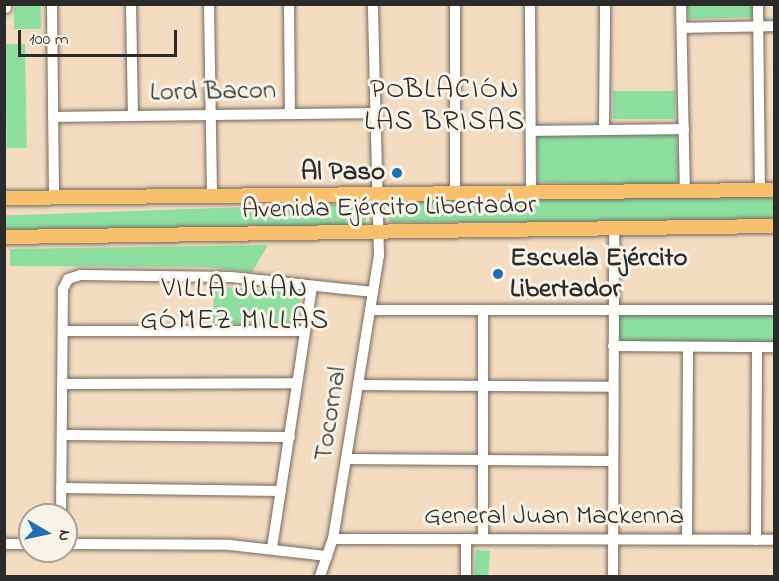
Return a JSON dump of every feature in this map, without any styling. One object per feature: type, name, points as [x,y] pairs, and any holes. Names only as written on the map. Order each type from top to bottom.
[{"type":"main road","name":"Avenida Ejército Libertador","points":[[4,198],[212,194],[774,190]]},
{"type":"main road","name":"Avenida Ejército Libertador","points":[[4,237],[774,226]]},
{"type":"street","points":[[52,4],[54,197]]},
{"type":"street","points":[[131,4],[133,116]]},
{"type":"street","points":[[209,4],[212,194]]},
{"type":"street","points":[[289,4],[290,114]]},
{"type":"street","name":"Tocornal","points":[[320,576],[333,538],[373,292],[379,232],[375,194],[373,4]]},
{"type":"street","points":[[455,4],[455,193]]},
{"type":"street","points":[[530,4],[531,192]]},
{"type":"street","points":[[604,130],[605,4]]},
{"type":"street","points":[[681,4],[685,190]]},
{"type":"street","points":[[758,4],[760,190]]},
{"type":"street","points":[[682,28],[774,26]]},
{"type":"street","name":"Lord Bacon","points":[[53,117],[374,113]]},
{"type":"street","points":[[531,131],[684,129]]},
{"type":"street","points":[[613,576],[614,229]]},
{"type":"street","points":[[61,503],[63,289],[68,279],[80,275],[205,276],[373,292]]},
{"type":"street","points":[[272,548],[312,286]]},
{"type":"street","points":[[370,310],[774,310]]},
{"type":"street","points":[[483,310],[483,539]]},
{"type":"street","points":[[63,331],[305,331]]},
{"type":"street","points":[[613,346],[774,347]]},
{"type":"street","points":[[687,540],[688,347]]},
{"type":"street","points":[[756,540],[758,347]]},
{"type":"street","points":[[62,384],[297,383]]},
{"type":"street","points":[[358,385],[613,387]]},
{"type":"street","points":[[62,435],[290,437]]},
{"type":"street","points":[[346,459],[613,461]]},
{"type":"street","points":[[61,488],[281,491]]},
{"type":"street","name":"General Juan Mackenna","points":[[333,538],[774,540]]},
{"type":"street","points":[[466,539],[466,576]]},
{"type":"street","points":[[78,544],[272,548],[327,556]]},
{"type":"green space","points":[[14,5],[41,5],[41,29],[14,29]]},
{"type":"green space","points":[[687,5],[753,5],[754,17],[689,19]]},
{"type":"green space","points":[[5,44],[25,44],[27,148],[7,148]]},
{"type":"green space","points":[[613,91],[675,91],[675,119],[613,119]]},
{"type":"green space","points":[[672,132],[676,135],[679,179],[672,185],[538,182],[537,139],[540,134]]},
{"type":"green space","points":[[389,195],[774,195],[774,222],[389,222]]},
{"type":"green space","points":[[365,203],[366,228],[5,241],[4,216]]},
{"type":"green space","points":[[268,245],[252,272],[206,267],[10,266],[10,249]]},
{"type":"green space","name":"VILLA JUAN GÓMEZ MILLAS","points":[[214,286],[294,292],[301,297],[297,321],[291,325],[213,323]]},
{"type":"green space","points":[[619,314],[774,314],[774,343],[622,343],[619,338]]},
{"type":"green space","points":[[476,550],[490,551],[488,576],[474,576]]},
{"type":"place","name":"Al Paso","points":[[397,173]]},
{"type":"place","name":"Escuela Ejército Libertador","points":[[498,274]]},
{"type":"district","name":"POBLACIÓN LAS BRISAS","points":[[445,107]]},
{"type":"district","name":"VILLA JUAN GÓMEZ MILLAS","points":[[235,306]]}]
